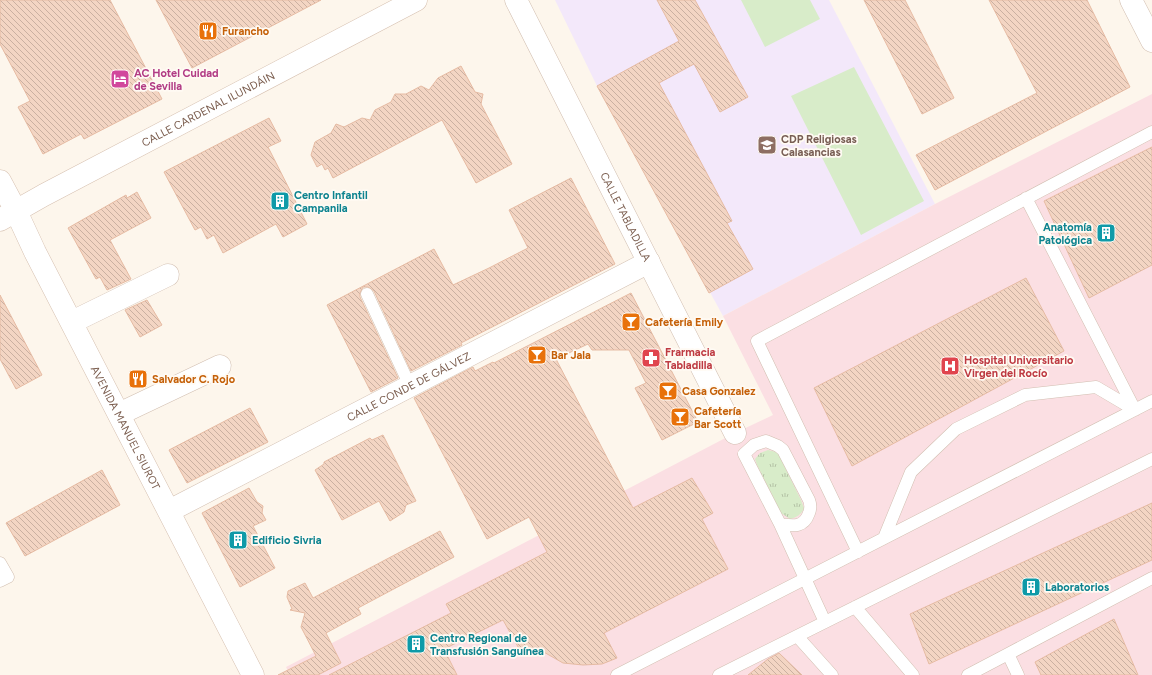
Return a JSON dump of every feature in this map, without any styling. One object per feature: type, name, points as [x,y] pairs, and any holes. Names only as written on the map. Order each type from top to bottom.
[{"type":"street","name":"CALLE CARDENAL ILUNDÁIN","points":[[8,215],[416,0]]},
{"type":"street","name":"CALLE TABLADILLA","points":[[516,0],[735,433]]},
{"type":"street","points":[[1141,8],[1152,41]]},
{"type":"street","name":"AVENIDA MANUEL SIUROT","points":[[0,181],[8,215],[35,252],[253,675]]},
{"type":"street","name":"CALLE CONDE DE GÁLVEZ","points":[[169,511],[649,262]]},
{"type":"street","points":[[72,322],[168,275]]},
{"type":"street","points":[[119,414],[220,366]]},
{"type":"lane","points":[[858,552],[757,341],[1152,132]]},
{"type":"lane","points":[[1026,198],[1135,410]]},
{"type":"lane","points":[[367,294],[410,386]]},
{"type":"lane","points":[[884,538],[911,472],[956,429],[1025,395],[1096,387],[1135,410]]},
{"type":"lane","points":[[617,675],[1152,402]]},
{"type":"lane","points":[[735,433],[744,454],[780,524],[824,622]]},
{"type":"lane","points":[[744,454],[754,445],[766,441],[778,446],[783,450],[810,500],[811,506],[806,520],[801,524],[796,525],[780,524]]},
{"type":"lane","points":[[719,675],[1152,459]]},
{"type":"lane","points":[[0,563],[8,577],[0,581]]},
{"type":"lane","points":[[968,675],[1152,578]]},
{"type":"lane","points":[[855,607],[913,675]]},
{"type":"lane","points":[[797,636],[832,675]]},
{"type":"lane","points":[[1008,654],[1018,675]]},
{"type":"shaded area","name":"CDP Religiosas Calasancias","points":[[555,0],[829,0],[935,204],[723,316],[597,86]]},
{"type":"shaded area","name":"Hospital Universitario Virgen del Rocío","points":[[1152,94],[1152,675],[290,675],[286,667],[735,433],[773,415],[723,316],[935,204]]},
{"type":"green space","points":[[741,0],[810,0],[820,19],[765,47]]},
{"type":"green space","points":[[854,67],[924,201],[861,235],[791,96]]},
{"type":"green space","points":[[768,450],[776,452],[779,455],[804,508],[800,514],[790,519],[781,513],[755,459],[760,453]]},
{"type":"building","name":"AC Hotel Cuidad de Sevilla","points":[[0,0],[110,0],[162,99],[84,139],[81,134],[43,154],[18,107],[30,101],[0,44]]},
{"type":"building","points":[[156,0],[321,0],[192,68]]},
{"type":"building","points":[[657,0],[695,0],[748,97],[720,112],[694,64],[659,83],[732,221],[727,223],[753,269],[709,293],[597,86],[679,41]]},
{"type":"building","points":[[864,0],[905,0],[954,98],[922,114]]},
{"type":"building","points":[[989,0],[1087,0],[1130,87],[935,190],[916,155],[1037,93]]},
{"type":"building","points":[[461,66],[475,92],[483,94],[481,104],[512,164],[476,183],[442,120],[333,178],[328,168],[325,170],[322,164],[317,167],[311,155],[315,142],[331,133],[336,124],[344,127],[362,118],[370,120],[375,110],[391,102],[395,94],[406,94],[421,86],[429,90],[438,78]]},
{"type":"building","points":[[269,118],[281,141],[268,147],[307,224],[283,237],[276,224],[223,253],[214,235],[207,239],[201,227],[195,230],[164,172]]},
{"type":"building","name":"Anatomía Patológica","points":[[1152,147],[1152,265],[1089,298],[1044,201]]},
{"type":"building","points":[[571,178],[615,264],[461,343],[462,345],[411,371],[374,291],[368,287],[363,287],[360,297],[398,378],[371,392],[327,305],[434,249],[453,285],[528,248],[509,210]]},
{"type":"building","points":[[137,192],[151,218],[110,240],[131,279],[107,290],[100,277],[96,279],[68,228],[126,195],[127,198]]},
{"type":"building","points":[[1026,278],[1064,351],[852,466],[814,388]]},
{"type":"building","points":[[631,293],[698,422],[662,440],[635,388],[646,383],[629,350],[592,350],[588,344],[556,359],[633,508],[692,478],[713,513],[702,519],[728,569],[604,633],[617,658],[602,664],[583,665],[563,663],[535,647],[522,654],[503,620],[444,649],[457,675],[329,675],[451,613],[446,604],[547,552],[529,517],[487,539],[414,398],[473,367],[475,371],[493,362],[494,363]]},
{"type":"building","points":[[0,295],[42,375],[16,389],[0,359]]},
{"type":"building","points":[[147,300],[162,325],[140,337],[125,310]]},
{"type":"building","points":[[250,408],[268,442],[187,483],[169,450]]},
{"type":"building","points":[[383,435],[416,501],[406,505],[404,512],[390,521],[379,501],[342,520],[315,470],[324,464],[324,462],[370,438],[372,440]]},
{"type":"building","points":[[102,470],[120,505],[25,556],[6,523]]},
{"type":"building","name":"Edificio Sivria","points":[[249,488],[257,502],[263,506],[262,513],[266,520],[253,526],[275,568],[240,587],[202,513]]},
{"type":"building","name":"Laboratorios","points":[[1152,503],[1152,560],[929,664],[910,614]]},
{"type":"building","points":[[440,531],[454,557],[358,608],[361,614],[326,633],[341,663],[318,675],[278,675],[316,656],[301,627],[305,613],[290,610],[292,609],[287,597],[288,591],[305,583],[313,598]]},
{"type":"building","points":[[1114,619],[1138,675],[1041,675],[1035,662]]},
{"type":"building","points":[[779,653],[802,675],[748,675],[768,659]]},
{"type":"place","name":"Furancho","points":[[208,31]]},
{"type":"place","name":"AC Hotel Cuidad de Sevilla","points":[[120,79]]},
{"type":"place","name":"CDP Religiosas Calasancias","points":[[767,145]]},
{"type":"place","name":"Centro Infantil Campanila","points":[[280,201]]},
{"type":"place","name":"Anatomía Patológica","points":[[1106,233]]},
{"type":"place","name":"Cafetería Emily","points":[[631,322]]},
{"type":"place","name":"Bar Jala","points":[[537,355]]},
{"type":"place","name":"Frarmacia Tabladilla","points":[[651,358]]},
{"type":"place","name":"Hospital Universitario Virgen del Rocío","points":[[950,366]]},
{"type":"place","name":"Salvador C. Rojo","points":[[138,379]]},
{"type":"place","name":"Casa Gonzalez","points":[[668,391]]},
{"type":"place","name":"Cafetería Bar Scott","points":[[680,417]]},
{"type":"place","name":"Edificio Sivria","points":[[238,540]]},
{"type":"place","name":"Laboratorios","points":[[1031,587]]},
{"type":"place","name":"Centro Regional de Transfusión Sanguínea","points":[[416,644]]}]
